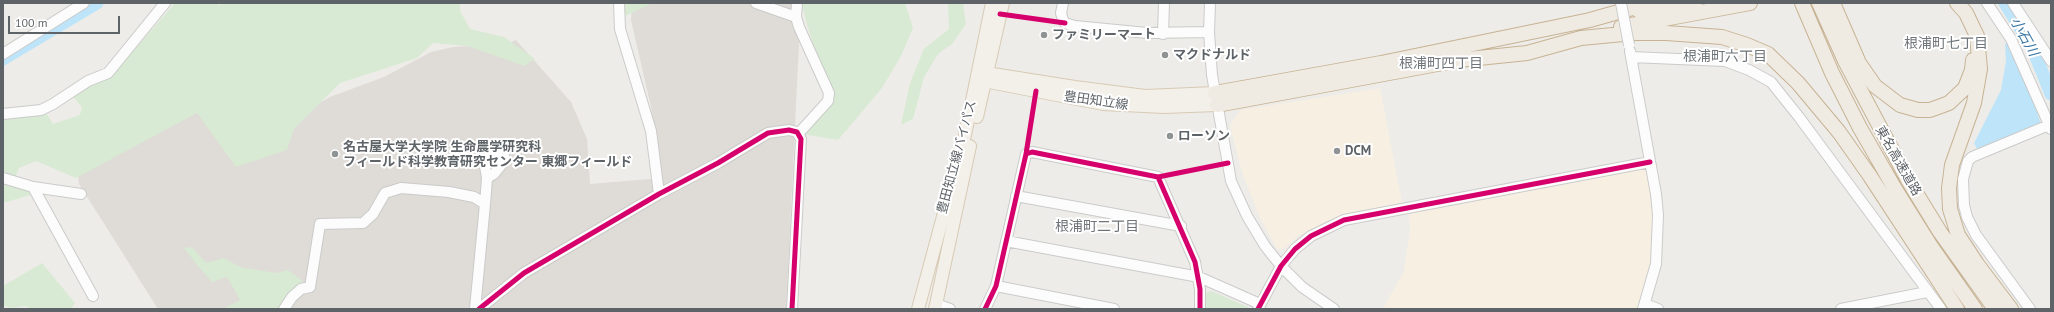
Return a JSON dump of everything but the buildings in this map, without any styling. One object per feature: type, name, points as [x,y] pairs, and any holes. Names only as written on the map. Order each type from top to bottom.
[{"type":"highway","points":[[1609,15],[1650,3]]},
{"type":"highway","points":[[1216,99],[1609,15],[1695,3]]},
{"type":"highway","points":[[1216,99],[1459,60],[1527,53],[1664,18],[1750,3]]},
{"type":"highway","name":"東名高速道路","points":[[1802,3],[1832,73],[1860,128],[1926,239],[1975,309]]},
{"type":"highway","name":"東名高速道路","points":[[1818,3],[1845,61],[1908,180],[1940,232],[1995,309]]},
{"type":"highway","points":[[1833,3],[1859,63],[1875,86],[1900,106],[1918,110],[1930,110],[1954,100],[1965,88],[1972,70],[1973,49],[1968,33],[1961,19],[1948,3]]},
{"type":"highway","points":[[1957,3],[1966,13],[1974,29],[1980,53],[1980,69],[1977,91],[1954,158],[1950,178],[1950,209],[1958,235],[1976,264],[2011,309]]},
{"type":"highway","points":[[1581,38],[1634,33],[1666,33],[1722,37],[1768,54],[1798,83],[1839,132],[1957,309]]},
{"type":"main road","name":"豊田知立線バイパス","points":[[935,306],[982,77],[992,3]]},
{"type":"main road","name":"豊田知立線バイパス","points":[[918,309],[965,135],[990,55],[1003,3]]},
{"type":"main road","name":"豊田知立線","points":[[982,77],[1103,104],[1164,107],[1216,99]]},
{"type":"street","points":[[3,54],[84,3]]},
{"type":"street","points":[[619,3],[620,29],[651,131],[659,194]]},
{"type":"street","points":[[756,3],[796,17]]},
{"type":"street","points":[[797,3],[796,17],[829,93],[828,101],[798,134]]},
{"type":"street","points":[[1063,3],[1061,16],[1065,23],[1106,30],[1164,34],[1209,32]]},
{"type":"street","points":[[1164,3],[1164,34]]},
{"type":"street","points":[[1210,3],[1209,32],[1216,99],[1231,181],[1247,216],[1265,246],[1281,266],[1315,297],[1334,309]]},
{"type":"street","points":[[1621,3],[1650,162],[1658,215],[1658,245],[1652,284],[1644,307],[1658,309]]},
{"type":"street","points":[[1987,3],[2011,40],[2050,127],[1972,157],[1968,161],[1963,179],[1964,205],[1967,217],[1976,235],[2030,309]]},
{"type":"street","points":[[2013,3],[2051,61]]},
{"type":"street","points":[[3,114],[41,110],[88,81],[108,73],[129,50],[159,5]]},
{"type":"street","points":[[1631,57],[1724,61],[1749,70],[1771,82],[1799,117],[1941,309]]},
{"type":"street","points":[[479,309],[524,273],[659,194],[718,163],[768,133],[789,130],[798,134],[801,139],[792,309]]},
{"type":"street","points":[[985,309],[996,286],[1026,154],[1032,152],[1158,177],[1181,226],[1195,262],[1199,278],[1200,309]]},
{"type":"street","points":[[1006,241],[1199,278],[1259,306],[1281,266],[1295,249],[1311,236],[1344,220],[1650,162]]},
{"type":"street","points":[[3,178],[33,187],[81,194]]},
{"type":"street","points":[[475,309],[487,178]]},
{"type":"street","points":[[33,187],[94,296]]},
{"type":"street","points":[[284,309],[292,297],[301,289],[310,286],[320,224],[363,223],[374,214],[380,199],[385,193],[401,188],[449,192],[474,197],[485,204]]},
{"type":"street","points":[[1016,196],[1181,226]]},
{"type":"street","points":[[996,286],[1111,309]]},
{"type":"street","points":[[1841,309],[1927,292]]},
{"type":"street","points":[[935,306],[950,309]]},
{"type":"shaded area","name":"名古屋大学大学院 生命農学研究科 フィールド科学教育研究センター 東郷フィールド","points":[[632,3],[801,3],[786,309],[158,309],[79,184],[77,164],[184,104],[205,119],[309,109],[330,97],[384,77],[431,52],[453,47],[507,44],[516,40],[571,102],[587,139],[590,184],[662,178],[651,107],[631,20]]},
{"type":"shaded area","points":[[1380,88],[1402,203],[1341,216],[1298,236],[1284,249],[1277,249],[1259,216],[1242,172],[1230,125],[1241,110]]},
{"type":"shaded area","points":[[1647,168],[1654,230],[1652,261],[1638,309],[1383,309],[1404,271],[1410,231],[1409,213]]},
{"type":"green space","points":[[175,3],[217,3],[219,6],[222,3],[460,3],[460,11],[470,29],[504,37],[535,59],[524,66],[468,46],[433,43],[417,58],[340,83],[294,129],[287,150],[236,167],[197,113],[76,178],[36,161],[19,168],[13,183],[30,188],[30,195],[3,203],[3,118],[46,113],[53,124],[80,115],[82,107],[72,96],[90,84],[114,73]]},
{"type":"green space","points":[[624,3],[653,3],[625,16]]},
{"type":"green space","points":[[802,3],[905,3],[913,28],[901,56],[882,88],[838,140],[802,134],[831,103]]},
{"type":"green space","points":[[948,3],[963,3],[966,24],[952,44],[938,54],[924,77],[913,119],[901,125],[910,83],[924,49],[949,29]]},
{"type":"green space","points":[[192,247],[206,263],[224,258],[240,267],[276,273],[288,270],[303,281],[287,294],[280,307],[273,309],[223,309],[240,300],[227,277],[212,282],[184,248]]},
{"type":"green space","points":[[42,263],[75,303],[71,309],[30,309],[26,306],[10,308],[3,305],[3,286]]},
{"type":"green space","points":[[1211,291],[1248,307],[1249,309],[1206,309],[1206,293]]},
{"type":"water","points":[[2008,43],[2025,78],[2041,124],[1977,149],[1974,143],[2001,90],[2006,61],[2005,44]]},
{"type":"waterway","points":[[3,59],[97,3]]},
{"type":"waterway","name":"小石川","points":[[2005,3],[2032,47],[2051,94]]},
{"type":"cycle path","points":[[1000,14],[1065,23]]},
{"type":"cycle path","points":[[1026,154],[1036,91]]},
{"type":"cycle path","points":[[479,309],[524,273],[659,194],[718,163],[768,133],[789,130],[797,132],[801,139],[792,309]]},
{"type":"cycle path","points":[[985,309],[996,286],[1026,154],[1032,152],[1158,177],[1195,262],[1200,289],[1200,309]]},
{"type":"cycle path","points":[[1258,309],[1281,266],[1295,249],[1311,236],[1344,220],[1650,162]]},
{"type":"cycle path","points":[[1158,177],[1228,163]]},
{"type":"place","name":"ファミリーマート","points":[[1044,35]]},
{"type":"place","name":"マクドナルド","points":[[1165,55]]},
{"type":"place","name":"ローソン","points":[[1170,136]]},
{"type":"place","name":"DCM","points":[[1337,151]]},
{"type":"place","name":"名古屋大学大学院 生命農学研究科 フィールド科学教育研究センター 東郷フィールド","points":[[335,154]]},
{"type":"district","name":"根浦町七丁目","points":[[1946,44]]},
{"type":"district","name":"根浦町六丁目","points":[[1725,57]]},
{"type":"district","name":"根浦町四丁目","points":[[1441,64]]},
{"type":"district","name":"根浦町二丁目","points":[[1097,227]]}]
